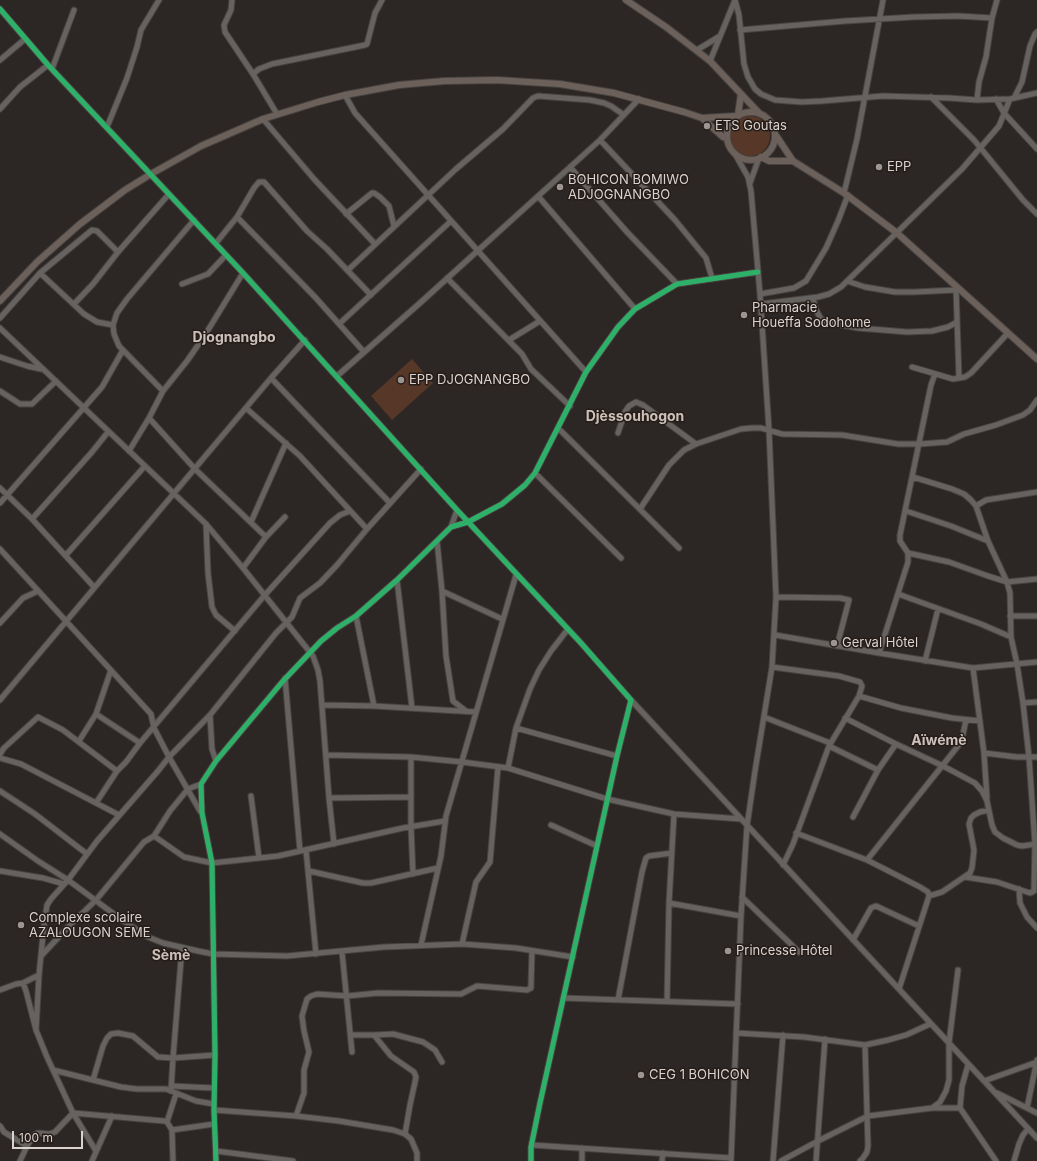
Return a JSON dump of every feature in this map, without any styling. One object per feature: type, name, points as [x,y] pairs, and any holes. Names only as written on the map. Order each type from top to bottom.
[{"type":"main road","points":[[626,0],[697,50],[710,61],[760,114],[768,119],[774,134],[773,144],[768,152],[760,158],[749,160],[744,159],[735,154],[728,144],[727,130],[731,122],[737,116],[741,94]]},
{"type":"main road","points":[[0,301],[37,262],[80,224],[125,190],[151,174],[201,146],[263,119],[345,96],[419,83],[497,80],[529,81],[587,88],[639,99],[702,118],[737,116],[749,112],[760,114]]},
{"type":"main road","points":[[702,118],[723,137],[727,138]]},
{"type":"main road","points":[[774,134],[793,161],[846,194],[897,233],[956,287],[1036,356]]},
{"type":"main road","points":[[760,158],[769,161],[793,161]]},
{"type":"street","points":[[107,127],[127,78],[141,30],[160,0]]},
{"type":"street","points":[[232,0],[231,10],[224,25],[225,32],[277,114]]},
{"type":"street","points":[[253,74],[259,69],[272,64],[367,44],[375,13],[382,0]]},
{"type":"street","points":[[735,0],[739,15],[744,64],[748,77],[761,94],[775,100],[822,101],[864,99],[884,96],[996,100],[1012,99],[1037,92]]},
{"type":"street","points":[[710,61],[735,0]]},
{"type":"street","points":[[760,294],[794,288],[806,281],[826,248],[838,221],[846,194],[883,0]]},
{"type":"street","points":[[977,100],[979,82],[986,57],[992,18],[998,0]]},
{"type":"street","points":[[0,109],[20,87],[50,67],[74,10]]},
{"type":"street","points":[[0,11],[50,67],[244,273],[421,469],[456,510],[568,629],[741,820],[1037,1138]]},
{"type":"street","points":[[740,30],[879,19],[958,16],[992,18]]},
{"type":"street","points":[[761,304],[813,298],[836,290],[958,173],[999,126],[1004,113],[1022,82],[1030,46],[1037,32]]},
{"type":"street","points":[[697,50],[720,36]]},
{"type":"street","points":[[0,60],[25,39]]},
{"type":"street","points":[[345,96],[355,113],[586,372]]},
{"type":"street","points":[[348,270],[374,244],[456,169],[503,129],[536,96],[590,100],[604,103],[624,115]]},
{"type":"street","points":[[931,98],[968,133],[1023,200],[1037,214]]},
{"type":"street","points":[[337,376],[600,140],[639,99]]},
{"type":"street","points":[[996,100],[1004,113],[1037,149]]},
{"type":"street","points":[[263,119],[314,179],[374,244]]},
{"type":"street","points":[[600,140],[674,220],[706,258],[712,278]]},
{"type":"street","points":[[532,1145],[663,1153],[731,1159],[741,916],[747,826],[772,667],[776,597],[769,430],[761,304],[750,183],[735,154]]},
{"type":"street","points":[[750,183],[760,158]]},
{"type":"street","points":[[570,167],[627,232],[676,284]]},
{"type":"street","points":[[216,243],[237,217],[254,188],[259,182],[264,182],[307,231],[327,249],[371,295]]},
{"type":"street","points":[[346,214],[372,193],[375,193],[389,206],[394,226]]},
{"type":"street","points":[[74,304],[93,284],[118,252],[169,194]]},
{"type":"street","points":[[538,196],[635,309]]},
{"type":"street","points":[[237,217],[315,297],[364,352]]},
{"type":"street","points":[[163,391],[123,350],[117,341],[113,324],[117,313],[127,299],[194,220]]},
{"type":"street","points":[[339,324],[451,221]]},
{"type":"street","points":[[0,318],[40,273],[92,230],[97,230],[118,252]]},
{"type":"street","points":[[182,284],[208,274],[226,255]]},
{"type":"street","points":[[451,527],[468,522],[502,504],[525,485],[535,472],[586,372],[618,327],[635,309],[676,284],[758,272]]},
{"type":"street","points":[[40,273],[91,319],[97,322],[113,324]]},
{"type":"street","points":[[129,451],[163,391],[187,361],[244,273]]},
{"type":"street","points":[[447,278],[522,354],[531,369],[570,406]]},
{"type":"street","points":[[847,281],[865,287],[895,292],[914,292],[956,287],[959,378]]},
{"type":"street","points":[[813,298],[816,310],[821,319],[830,323],[858,328],[906,332],[932,331],[948,327],[957,322]]},
{"type":"street","points":[[509,340],[540,321]]},
{"type":"street","points":[[0,328],[144,467],[206,524],[310,652],[315,660],[318,670],[323,705],[329,798],[334,844]]},
{"type":"street","points":[[912,366],[952,379],[959,378],[972,373],[1008,333]]},
{"type":"street","points":[[0,700],[174,494],[194,468],[305,340]]},
{"type":"street","points":[[0,504],[102,387],[123,350]]},
{"type":"street","points":[[0,357],[27,366],[42,369]]},
{"type":"street","points":[[880,653],[908,562],[908,553],[900,541],[901,530],[931,385],[936,374]]},
{"type":"street","points":[[271,378],[390,503]]},
{"type":"street","points":[[0,391],[20,404],[32,404],[56,381]]},
{"type":"street","points":[[640,509],[669,464],[684,450],[696,444],[741,429],[752,428],[769,430],[782,434],[842,435],[887,443],[920,444],[952,440],[964,434],[1012,420],[1027,413],[1037,400]]},
{"type":"street","points":[[618,433],[625,412],[629,406],[636,402],[643,405],[696,444]]},
{"type":"street","points":[[246,408],[286,443],[367,529]]},
{"type":"street","points":[[149,418],[194,468],[266,537]]},
{"type":"street","points":[[558,428],[679,548]]},
{"type":"street","points":[[32,519],[108,432]]},
{"type":"street","points":[[251,522],[286,443]]},
{"type":"street","points":[[66,555],[144,467]]},
{"type":"street","points":[[36,1030],[41,956],[47,905],[51,899],[68,880],[119,815],[169,757],[210,715],[249,665],[294,615],[300,598],[320,583],[337,565],[421,469]]},
{"type":"street","points":[[535,472],[621,558]]},
{"type":"street","points":[[913,477],[964,494],[976,506],[988,541],[1007,582],[1010,593],[1011,637],[1023,703],[1035,800],[1036,844],[1034,891],[1030,893],[997,882],[965,877]]},
{"type":"street","points":[[0,488],[32,519],[94,587]]},
{"type":"street","points":[[976,506],[986,500],[1037,492]]},
{"type":"street","points":[[216,1161],[214,1124],[215,1055],[212,863],[202,813],[201,784],[216,761],[285,678],[329,634],[356,616],[397,580],[437,541],[451,527],[456,510]]},
{"type":"street","points":[[96,803],[117,771],[264,596],[330,523],[340,515],[350,511]]},
{"type":"street","points":[[906,511],[951,526],[988,541]]},
{"type":"street","points":[[243,568],[266,537],[285,517]]},
{"type":"street","points":[[206,524],[208,573],[212,607],[216,615],[235,631]]},
{"type":"street","points":[[437,541],[446,656],[453,701],[447,711]]},
{"type":"street","points":[[0,549],[150,714],[154,728],[169,757],[202,813]]},
{"type":"street","points":[[908,553],[949,562],[1007,582],[1037,579]]},
{"type":"street","points":[[421,945],[443,844],[445,821],[502,619],[516,575]]},
{"type":"street","points":[[397,580],[412,708]]},
{"type":"street","points":[[0,623],[23,598],[38,591]]},
{"type":"street","points":[[442,591],[502,619]]},
{"type":"street","points":[[898,594],[981,624],[1011,637]]},
{"type":"street","points":[[776,597],[840,598],[849,600],[837,646]]},
{"type":"street","points":[[925,661],[938,609]]},
{"type":"street","points":[[356,616],[374,706]]},
{"type":"street","points":[[1010,616],[1037,616]]},
{"type":"street","points":[[508,768],[516,728],[530,689],[539,670],[551,651],[568,629]]},
{"type":"street","points":[[775,635],[973,668],[1037,662]]},
{"type":"street","points":[[772,667],[821,673],[856,680],[862,683],[859,696],[830,745],[783,865]]},
{"type":"street","points":[[973,668],[984,753],[987,800],[992,825],[995,832],[1017,845],[1022,846],[1036,844]]},
{"type":"street","points":[[79,741],[96,714],[111,670]]},
{"type":"street","points":[[285,678],[300,851]]},
{"type":"street","points":[[859,696],[901,708],[966,720],[980,721]]},
{"type":"street","points":[[531,1161],[532,1145],[596,846],[631,700]]},
{"type":"street","points":[[453,701],[466,711]]},
{"type":"street","points":[[1023,703],[1037,702]]},
{"type":"street","points":[[323,705],[374,706],[476,712]]},
{"type":"street","points":[[96,714],[140,743]]},
{"type":"street","points":[[210,715],[212,750],[216,761]]},
{"type":"street","points":[[0,754],[2,747],[38,717],[63,730],[117,771]]},
{"type":"street","points":[[764,717],[830,745],[878,770]]},
{"type":"street","points":[[845,718],[943,766],[975,784],[982,791],[987,800]]},
{"type":"street","points":[[867,860],[960,743],[965,729],[966,720]]},
{"type":"street","points":[[516,728],[617,756]]},
{"type":"street","points":[[853,817],[878,770],[896,744]]},
{"type":"street","points":[[984,753],[1037,757]]},
{"type":"street","points":[[326,755],[411,757],[508,768],[607,799],[674,814],[741,820]]},
{"type":"street","points":[[411,757],[413,874]]},
{"type":"street","points":[[0,758],[21,764],[119,815]]},
{"type":"street","points":[[462,944],[476,882],[490,862],[498,767]]},
{"type":"street","points":[[41,956],[96,900],[137,850],[149,838],[154,836],[170,811],[188,789],[201,784]]},
{"type":"street","points":[[0,791],[35,814],[87,854]]},
{"type":"street","points":[[251,796],[259,858]]},
{"type":"street","points":[[329,798],[411,798]]},
{"type":"street","points":[[929,896],[942,892],[970,873],[973,859],[973,842],[969,824],[974,814],[989,810]]},
{"type":"street","points":[[667,1002],[669,903],[674,814]]},
{"type":"street","points":[[154,836],[184,857],[212,863],[259,858],[306,850],[445,821]]},
{"type":"street","points":[[551,825],[596,846]]},
{"type":"street","points":[[796,833],[867,860],[928,892],[929,896],[899,989]]},
{"type":"street","points":[[0,835],[68,880],[122,920],[148,937],[182,948],[213,954],[287,956],[384,947],[462,944],[498,946],[573,957]]},
{"type":"street","points":[[306,850],[316,954]]},
{"type":"street","points":[[618,1000],[642,872],[646,858],[649,856],[672,853]]},
{"type":"street","points":[[309,871],[363,883],[371,883],[438,868]]},
{"type":"street","points":[[0,870],[43,878],[64,884]]},
{"type":"street","points":[[1018,889],[1020,903],[1025,913],[1037,928]]},
{"type":"street","points":[[742,897],[799,952]]},
{"type":"street","points":[[669,903],[741,916]]},
{"type":"street","points":[[853,940],[871,908],[876,906],[919,926]]},
{"type":"street","points":[[171,1089],[182,948]]},
{"type":"street","points":[[296,1116],[304,1093],[304,1070],[309,1052],[302,1016],[307,999],[311,996],[317,994],[347,996],[378,993],[460,994],[478,986],[529,989],[531,985],[532,951]]},
{"type":"street","points":[[342,952],[352,1052]]},
{"type":"street","points":[[932,1108],[940,1102],[946,1091],[950,1068],[949,1043],[958,970]]},
{"type":"street","points":[[0,990],[23,983],[39,975]]},
{"type":"street","points":[[23,983],[36,1030],[53,1070],[73,1113],[96,1151]]},
{"type":"street","points":[[564,998],[738,1004]]},
{"type":"street","points":[[736,1033],[783,1035],[826,1039],[865,1045],[888,1040],[930,1024]]},
{"type":"street","points":[[93,1080],[103,1046],[107,1038],[111,1034],[115,1033],[133,1036],[158,1057],[174,1058],[215,1055]]},
{"type":"street","points":[[351,1035],[374,1036],[393,1034],[423,1042],[435,1050],[442,1062]]},
{"type":"street","points":[[773,1161],[783,1035]]},
{"type":"street","points":[[374,1036],[390,1056],[416,1074],[405,1134]]},
{"type":"street","points":[[816,1161],[826,1039]]},
{"type":"street","points":[[860,1161],[863,1158],[868,1146],[865,1045]]},
{"type":"street","points":[[984,1081],[1037,1062]]},
{"type":"street","points":[[1027,1108],[1037,1062]]},
{"type":"street","points":[[968,1065],[962,1086],[960,1108],[996,1161]]},
{"type":"street","points":[[53,1070],[121,1087],[137,1089],[214,1088]]},
{"type":"street","points":[[171,1089],[176,1094],[196,1101],[214,1104]]},
{"type":"street","points":[[994,1091],[1037,1113]]},
{"type":"street","points":[[167,1122],[176,1094]]},
{"type":"street","points":[[781,1161],[868,1116],[932,1108],[960,1108]]},
{"type":"street","points":[[214,1110],[296,1116],[393,1130],[405,1134],[411,1139],[417,1153],[417,1161]]},
{"type":"street","points":[[20,1161],[32,1137],[36,1134],[49,1134],[54,1132],[73,1113],[167,1122],[172,1130],[173,1161]]},
{"type":"street","points":[[92,1161],[112,1116]]},
{"type":"street","points":[[172,1130],[214,1124]]},
{"type":"street","points":[[0,1126],[4,1132],[27,1146]]},
{"type":"street","points":[[1014,1161],[1019,1144],[1028,1129]]},
{"type":"street","points":[[582,1148],[582,1161]]},
{"type":"street","points":[[216,1151],[293,1161]]},
{"type":"street","points":[[662,1161],[663,1153]]},
{"type":"shaded area","points":[[750,116],[758,118],[764,122],[768,128],[770,136],[768,144],[764,150],[758,154],[750,156],[742,154],[736,150],[732,144],[730,136],[732,128],[736,122],[742,118]]},
{"type":"shaded area","points":[[412,359],[433,383],[392,420],[371,396]]},
{"type":"cycle path","points":[[0,9],[48,65],[243,273],[457,510],[581,643],[631,700],[617,756],[540,1103],[531,1147],[531,1161]]},
{"type":"cycle path","points":[[216,1161],[214,1110],[215,1055],[212,863],[202,813],[201,784],[216,761],[283,681],[321,641],[337,628],[356,616],[397,580],[451,527],[468,522],[502,504],[525,485],[535,473],[586,372],[618,327],[635,309],[677,284],[758,272]]},
{"type":"place","name":"ETS Goutas","points":[[707,126]]},
{"type":"place","name":"EPP","points":[[879,167]]},
{"type":"place","name":"BOHICON BOMIWO ADJOGNANGBO","points":[[560,187]]},
{"type":"place","name":"Pharmacie Houeffa Sodohome","points":[[744,315]]},
{"type":"place","name":"EPP DJOGNANGBO","points":[[401,380]]},
{"type":"place","name":"Gerval Hôtel","points":[[834,643]]},
{"type":"place","name":"Complexe scolaire AZALOUGON SEME","points":[[21,925]]},
{"type":"place","name":"Princesse Hôtel","points":[[728,951]]},
{"type":"place","name":"CEG 1 BOHICON","points":[[641,1075]]},
{"type":"district","name":"Djognangbo","points":[[234,338]]},
{"type":"district","name":"Djèssouhogon","points":[[635,417]]},
{"type":"district","name":"Aïwémè","points":[[939,741]]},
{"type":"district","name":"Sèmè","points":[[171,956]]}]
